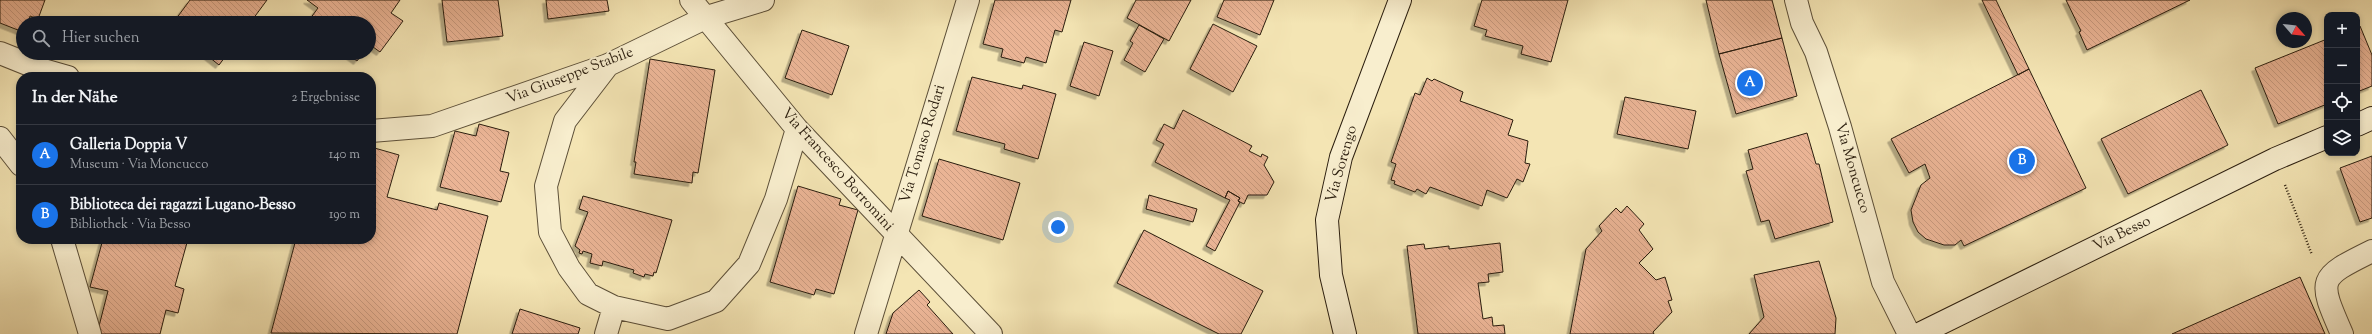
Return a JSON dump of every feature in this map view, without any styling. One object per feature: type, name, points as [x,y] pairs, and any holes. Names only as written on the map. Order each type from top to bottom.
[{"type":"street","name":"Via Francesco Borromini","points":[[692,0],[708,17],[797,129],[991,334]]},
{"type":"street","name":"Via Giuseppe Stabile","points":[[376,131],[432,126],[608,65],[708,17],[763,0]]},
{"type":"street","name":"Via Tomaso Rodari","points":[[866,334],[968,0]]},
{"type":"street","name":"Via Sorengo","points":[[1345,334],[1331,275],[1327,220],[1341,157],[1400,0]]},
{"type":"street","name":"Via Moncucco","points":[[1796,0],[1802,23],[1816,52],[1840,127],[1883,282],[1909,334]]},
{"type":"street","points":[[0,53],[16,59]]},
{"type":"street","points":[[18,60],[50,72]]},
{"type":"street","points":[[608,65],[565,121],[546,186],[550,232],[569,268],[588,294],[614,307],[668,319],[716,301],[749,264],[776,199],[797,129]]},
{"type":"street","points":[[2360,124],[2372,118]]},
{"type":"street","points":[[0,138],[16,159]]},
{"type":"street","name":"Via Besso","points":[[1919,334],[2267,163],[2324,138]]},
{"type":"street","points":[[63,244],[90,334]]},
{"type":"street","points":[[2342,334],[2328,301],[2327,281],[2338,268],[2372,251]]},
{"type":"street","points":[[606,334],[614,307]]},
{"type":"path","points":[[2283,181],[2317,267],[2327,281]]},
{"type":"building","points":[[0,0],[45,0],[39,16],[16,16],[16,29],[0,23]]},
{"type":"building","points":[[190,0],[267,0],[255,16],[178,16]]},
{"type":"building","points":[[307,0],[400,0],[391,13],[403,21],[380,52],[376,49],[376,16],[312,16],[318,8]]},
{"type":"building","points":[[442,0],[498,0],[503,36],[447,42]]},
{"type":"building","points":[[546,0],[607,0],[609,11],[548,19]]},
{"type":"building","points":[[995,0],[1071,0],[1062,32],[1055,30],[1046,63],[1026,57],[1024,63],[1001,57],[1003,49],[983,44]]},
{"type":"building","points":[[1136,0],[1191,0],[1169,41],[1127,18]]},
{"type":"building","points":[[1224,0],[1274,0],[1260,35],[1217,17]]},
{"type":"building","points":[[1482,0],[1568,0],[1551,62],[1521,54],[1523,46],[1485,36],[1487,30],[1474,26]]},
{"type":"building","points":[[1706,0],[1772,0],[1782,38],[1719,54]]},
{"type":"building","points":[[1982,0],[1996,0],[2029,69],[2018,75]]},
{"type":"building","points":[[2066,0],[2190,0],[2087,50],[2079,32],[2081,31]]},
{"type":"building","points":[[1213,24],[1257,46],[1233,92],[1190,69]]},
{"type":"building","points":[[1139,25],[1164,39],[1145,72],[1124,60],[1133,43],[1130,41]]},
{"type":"building","points":[[2360,26],[2372,55],[2372,86],[2360,91]]},
{"type":"building","points":[[802,30],[849,46],[832,95],[785,78]]},
{"type":"building","points":[[1782,38],[1797,96],[1736,114],[1719,54]]},
{"type":"building","points":[[2324,40],[2324,105],[2278,124],[2255,68],[2305,48],[2312,48],[2312,45]]},
{"type":"building","points":[[1084,42],[1113,51],[1099,96],[1070,86]]},
{"type":"building","points":[[650,59],[715,70],[698,173],[693,172],[692,183],[634,174],[636,162],[634,162]]},
{"type":"building","points":[[213,60],[223,60],[219,65]]},
{"type":"building","points":[[2029,69],[2086,188],[1964,246],[1961,240],[1955,245],[1944,245],[1926,239],[1918,232],[1913,222],[1911,210],[1921,185],[1930,178],[1925,164],[1909,173],[1891,139]]},
{"type":"building","points":[[972,77],[1022,89],[1023,85],[1056,94],[1038,159],[1004,149],[1005,144],[956,131]]},
{"type":"building","points":[[1427,78],[1432,81],[1434,79],[1463,92],[1460,101],[1513,120],[1508,135],[1528,141],[1525,163],[1530,164],[1523,182],[1517,179],[1507,198],[1487,190],[1482,206],[1430,187],[1426,194],[1417,189],[1415,192],[1394,184],[1395,181],[1391,180],[1396,164],[1391,162],[1415,93],[1420,95]]},
{"type":"building","points":[[2201,90],[2228,145],[2128,194],[2101,139]]},
{"type":"building","points":[[1625,97],[1696,111],[1688,149],[1617,134]]},
{"type":"building","points":[[1183,110],[1252,146],[1249,151],[1261,157],[1262,154],[1268,157],[1264,165],[1274,182],[1267,195],[1248,195],[1244,204],[1238,201],[1240,198],[1228,191],[1225,198],[1155,162],[1164,144],[1156,140],[1164,124],[1174,129]]},
{"type":"building","points":[[479,124],[509,132],[500,171],[509,173],[501,202],[440,187],[455,131],[476,136]]},
{"type":"building","points":[[1807,133],[1816,164],[1819,164],[1833,222],[1775,239],[1769,220],[1761,222],[1746,171],[1753,169],[1748,150]]},
{"type":"building","points":[[376,148],[399,155],[387,197],[437,210],[439,203],[488,216],[457,334],[271,333],[295,244],[376,244]]},
{"type":"building","points":[[2372,156],[2372,218],[2360,222],[2340,168]]},
{"type":"building","points":[[939,159],[1020,183],[1003,240],[922,216]]},
{"type":"building","points":[[798,186],[841,199],[839,205],[858,210],[834,294],[816,289],[814,295],[770,282]]},
{"type":"building","points":[[1228,191],[1240,198],[1238,201],[1240,202],[1215,251],[1206,246],[1230,200],[1225,198]]},
{"type":"building","points":[[1149,195],[1197,209],[1193,222],[1146,209]]},
{"type":"building","points":[[583,196],[672,220],[656,273],[654,272],[653,276],[645,274],[644,277],[633,273],[634,270],[603,261],[602,266],[590,263],[592,254],[583,251],[582,254],[579,253],[580,250],[575,246],[588,212],[579,209]]},
{"type":"building","points":[[1627,206],[1644,224],[1639,230],[1653,249],[1639,263],[1656,280],[1665,277],[1672,300],[1668,301],[1672,312],[1653,332],[1654,334],[1570,334],[1586,249],[1602,231],[1599,226],[1616,208],[1621,213]]},
{"type":"building","points":[[1144,230],[1263,291],[1241,334],[1219,334],[1117,283]]},
{"type":"building","points":[[1500,243],[1503,272],[1488,274],[1489,282],[1478,283],[1483,319],[1492,317],[1493,326],[1504,325],[1505,334],[1418,334],[1407,246],[1424,244],[1425,249],[1449,246],[1449,249]]},
{"type":"building","points":[[102,244],[187,244],[175,286],[184,289],[178,313],[166,310],[160,334],[97,334],[108,291],[90,287]]},
{"type":"building","points":[[1819,261],[1836,318],[1835,334],[1749,334],[1764,317],[1754,275]]},
{"type":"building","points":[[2300,277],[2325,334],[2172,334]]},
{"type":"building","points":[[919,290],[930,302],[927,305],[953,334],[886,334],[893,313]]},
{"type":"building","points":[[520,309],[580,328],[578,334],[512,334]]},
{"type":"place","name":"Galleria Doppia V","points":[[1750,83]]},
{"type":"place","name":"Biblioteca dei ragazzi Lugano-Besso","points":[[2022,161]]}]
